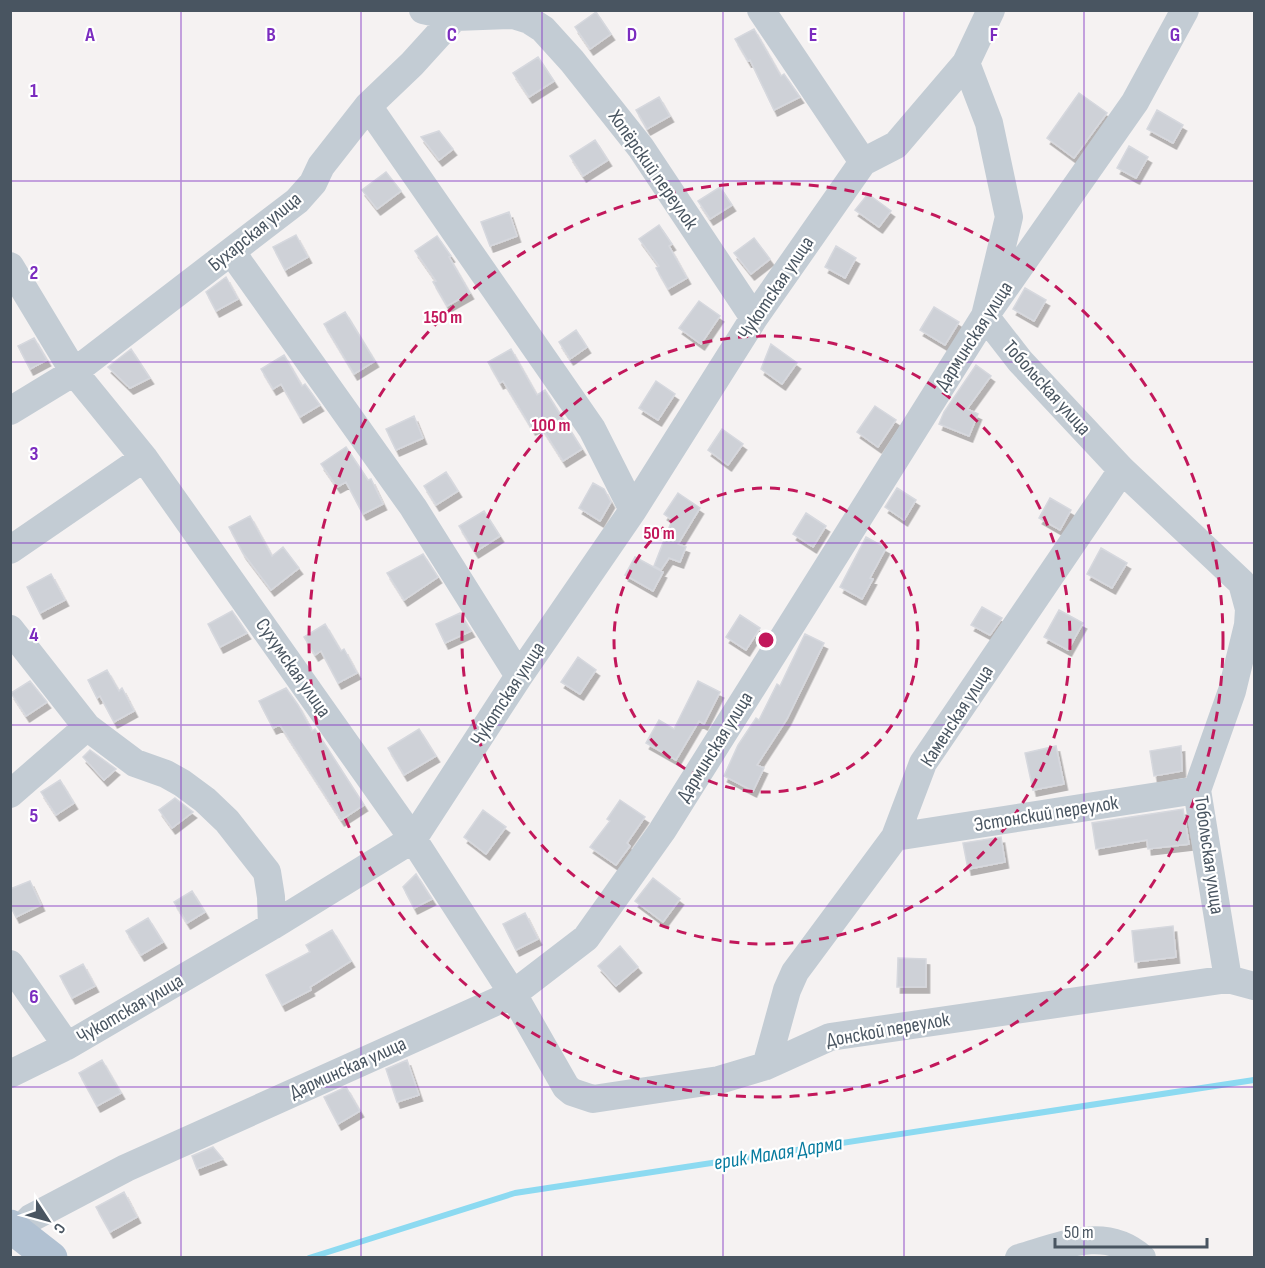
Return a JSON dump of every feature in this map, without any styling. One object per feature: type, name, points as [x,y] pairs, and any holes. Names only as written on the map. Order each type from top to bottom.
[{"type":"main road","points":[[14,1229],[51,1257]]},
{"type":"street","points":[[423,10],[458,14]]},
{"type":"street","points":[[761,10],[863,162],[896,145],[966,63],[991,10]]},
{"type":"street","name":"Дарминская улица","points":[[14,1229],[126,1168],[513,994],[586,938],[662,831],[985,316],[1135,102],[1185,10]]},
{"type":"street","name":"Хопёрский переулок","points":[[458,14],[513,15],[529,20],[543,29],[572,61],[641,148],[754,318]]},
{"type":"street","name":"Бухарская улица","points":[[10,411],[74,372],[297,201],[313,183],[321,166],[368,106],[458,14]]},
{"type":"street","points":[[966,63],[989,123],[1009,217],[985,316]]},
{"type":"street","points":[[368,106],[592,429],[633,510]]},
{"type":"street","name":"Чукотская улица","points":[[10,1074],[67,1046],[272,926],[413,839],[519,676],[633,510],[754,318],[863,162]]},
{"type":"street","points":[[233,252],[413,507],[519,676]]},
{"type":"street","name":"Сухумская улица","points":[[10,266],[74,372],[144,458],[413,839],[513,994],[561,1079]]},
{"type":"street","name":"Тобольская улица","points":[[985,316],[1020,361],[1122,470],[1242,583],[1249,609],[1248,625],[1232,691],[1197,790],[1241,982]]},
{"type":"street","points":[[10,550],[144,458]]},
{"type":"street","name":"Каменская улица","points":[[766,1066],[787,990],[795,972],[895,837],[923,763],[1122,470]]},
{"type":"street","points":[[10,629],[87,727],[135,763],[166,774],[182,783],[205,800],[227,821],[267,872],[272,897],[272,926]]},
{"type":"street","points":[[1232,691],[1254,668]]},
{"type":"street","points":[[10,794],[87,727]]},
{"type":"street","name":"Эстонский переулок","points":[[895,837],[1197,790]]},
{"type":"street","points":[[10,964],[67,1046]]},
{"type":"street","name":"Донской переулок","points":[[561,1079],[572,1092],[593,1099],[718,1080],[766,1066],[830,1037],[1241,982]]},
{"type":"street","points":[[1019,1257],[1088,1239],[1111,1241],[1128,1246],[1142,1257]]},
{"type":"building","points":[[596,12],[611,34],[590,49],[575,27]]},
{"type":"building","points":[[754,29],[781,76],[784,74],[800,97],[774,110],[750,60],[748,61],[735,39]]},
{"type":"building","points":[[538,57],[554,81],[529,97],[513,73]]},
{"type":"building","points":[[1079,93],[1107,113],[1074,158],[1047,138]]},
{"type":"building","points":[[659,97],[670,116],[647,129],[636,110]]},
{"type":"building","points":[[1157,110],[1183,125],[1173,143],[1147,129]]},
{"type":"building","points":[[439,131],[453,149],[439,160],[421,137]]},
{"type":"building","points":[[595,140],[608,160],[583,176],[570,156]]},
{"type":"building","points":[[1129,146],[1148,157],[1136,178],[1117,168]]},
{"type":"building","points":[[386,172],[401,191],[377,209],[362,190]]},
{"type":"building","points":[[720,187],[732,205],[710,219],[698,201]]},
{"type":"building","points":[[868,194],[891,211],[879,227],[855,210]]},
{"type":"building","points":[[509,212],[517,236],[490,246],[481,222]]},
{"type":"building","points":[[659,225],[672,244],[669,246],[687,278],[668,289],[656,268],[659,266],[639,239]]},
{"type":"building","points":[[296,235],[308,257],[285,270],[273,247]]},
{"type":"building","points":[[437,236],[451,256],[449,257],[470,293],[447,306],[433,282],[436,281],[415,251]]},
{"type":"building","points":[[754,238],[770,259],[751,274],[734,253]]},
{"type":"building","points":[[836,246],[856,258],[845,278],[825,267]]},
{"type":"building","points":[[226,277],[238,299],[216,311],[206,292]]},
{"type":"building","points":[[1025,288],[1046,300],[1034,321],[1013,309]]},
{"type":"building","points":[[699,301],[720,316],[701,344],[679,328]]},
{"type":"building","points":[[934,307],[959,322],[945,345],[920,330]]},
{"type":"building","points":[[345,312],[375,361],[354,374],[324,324]]},
{"type":"building","points":[[576,330],[587,347],[570,359],[559,342]]},
{"type":"building","points":[[34,338],[47,360],[30,369],[18,346]]},
{"type":"building","points":[[771,344],[797,363],[782,384],[761,369]]},
{"type":"building","points":[[131,349],[150,378],[130,388],[108,367]]},
{"type":"building","points":[[511,349],[537,395],[545,390],[582,449],[563,461],[540,425],[532,429],[503,381],[500,383],[488,362]]},
{"type":"building","points":[[284,355],[302,386],[305,384],[320,405],[300,417],[281,384],[273,389],[261,369]]},
{"type":"building","points":[[976,365],[991,376],[967,409],[978,414],[969,436],[939,424],[944,412]]},
{"type":"building","points":[[656,381],[675,394],[658,420],[639,408]]},
{"type":"building","points":[[875,406],[896,420],[878,447],[857,432]]},
{"type":"building","points":[[414,416],[423,438],[396,450],[386,429]]},
{"type":"building","points":[[722,429],[743,444],[728,465],[708,450]]},
{"type":"building","points":[[346,447],[368,480],[371,479],[383,504],[363,514],[346,482],[337,487],[321,464]]},
{"type":"building","points":[[446,472],[458,491],[436,505],[424,486]]},
{"type":"building","points":[[593,483],[604,489],[611,502],[600,521],[579,508]]},
{"type":"building","points":[[897,488],[916,500],[904,520],[885,507]]},
{"type":"building","points":[[678,493],[700,508],[678,544],[686,547],[680,562],[669,558],[661,570],[654,566],[672,520],[664,514]]},
{"type":"building","points":[[1050,498],[1071,510],[1060,530],[1039,518]]},
{"type":"building","points":[[484,511],[500,536],[475,552],[459,526]]},
{"type":"building","points":[[806,513],[826,526],[813,547],[793,534]]},
{"type":"building","points":[[250,516],[272,556],[283,547],[299,568],[271,590],[243,553],[229,527]]},
{"type":"building","points":[[866,537],[886,548],[862,599],[840,587]]},
{"type":"building","points":[[1101,548],[1127,563],[1112,588],[1087,574]]},
{"type":"building","points":[[423,554],[438,577],[404,600],[387,573]]},
{"type":"building","points":[[635,557],[663,572],[653,591],[625,575]]},
{"type":"building","points":[[51,574],[65,600],[40,613],[27,587]]},
{"type":"building","points":[[982,607],[1002,618],[990,635],[971,625]]},
{"type":"building","points":[[1059,610],[1083,623],[1068,650],[1044,637]]},
{"type":"building","points":[[232,611],[247,633],[220,647],[208,624]]},
{"type":"building","points":[[460,613],[471,631],[445,643],[436,624]]},
{"type":"building","points":[[740,615],[760,628],[746,650],[726,637]]},
{"type":"building","points":[[325,624],[341,651],[344,649],[357,673],[338,683],[321,651],[315,655],[304,637]]},
{"type":"building","points":[[805,634],[824,643],[787,719],[757,765],[764,768],[753,791],[724,776],[738,745],[756,718],[759,720],[777,684],[780,686]]},
{"type":"building","points":[[578,657],[596,670],[580,694],[561,682]]},
{"type":"building","points":[[107,670],[119,691],[122,688],[134,711],[114,722],[100,696],[97,698],[88,680]]},
{"type":"building","points":[[30,681],[47,702],[26,716],[11,693]]},
{"type":"building","points":[[698,681],[720,692],[704,724],[699,721],[676,760],[646,743],[659,720],[674,729]]},
{"type":"building","points":[[286,688],[312,731],[315,729],[364,805],[341,820],[280,725],[273,728],[259,701]]},
{"type":"building","points":[[419,729],[436,756],[404,775],[388,748]]},
{"type":"building","points":[[1056,746],[1064,784],[1033,790],[1025,753]]},
{"type":"building","points":[[1181,746],[1182,771],[1154,776],[1150,751]]},
{"type":"building","points":[[90,750],[116,769],[104,780],[83,757]]},
{"type":"building","points":[[60,780],[74,803],[56,815],[41,792]]},
{"type":"building","points":[[175,798],[193,812],[172,828],[159,810]]},
{"type":"building","points":[[620,800],[645,817],[627,843],[630,846],[616,865],[590,847],[610,821],[607,819]]},
{"type":"building","points":[[1183,809],[1189,844],[1148,849],[1147,840],[1096,849],[1092,823]]},
{"type":"building","points":[[483,810],[506,827],[486,854],[464,837]]},
{"type":"building","points":[[1001,837],[1005,862],[968,869],[963,843]]},
{"type":"building","points":[[416,874],[432,899],[414,908],[403,887]]},
{"type":"building","points":[[653,878],[680,899],[663,922],[635,901]]},
{"type":"building","points":[[30,881],[41,905],[16,917],[10,905],[10,889]]},
{"type":"building","points":[[192,891],[205,912],[187,923],[174,902]]},
{"type":"building","points":[[525,913],[538,939],[516,950],[503,924]]},
{"type":"building","points":[[148,918],[163,942],[141,955],[126,931]]},
{"type":"building","points":[[1173,926],[1176,957],[1135,962],[1132,931]]},
{"type":"building","points":[[332,930],[351,961],[310,987],[311,990],[282,1005],[266,975],[310,952],[306,945]]},
{"type":"building","points":[[620,946],[638,967],[616,986],[598,966]]},
{"type":"building","points":[[898,958],[926,959],[926,987],[897,987]]},
{"type":"building","points":[[83,964],[95,986],[72,998],[60,976]]},
{"type":"building","points":[[102,1060],[121,1093],[97,1106],[79,1073]]},
{"type":"building","points":[[407,1060],[419,1095],[397,1102],[386,1069]]},
{"type":"building","points":[[346,1087],[360,1111],[338,1124],[324,1097]]},
{"type":"building","points":[[213,1147],[223,1159],[197,1169],[192,1156]]},
{"type":"building","points":[[124,1192],[137,1217],[110,1232],[96,1207]]},
{"type":"waterway","name":"ерик Малая Дарма","points":[[309,1258],[515,1193],[1254,1080]]}]
